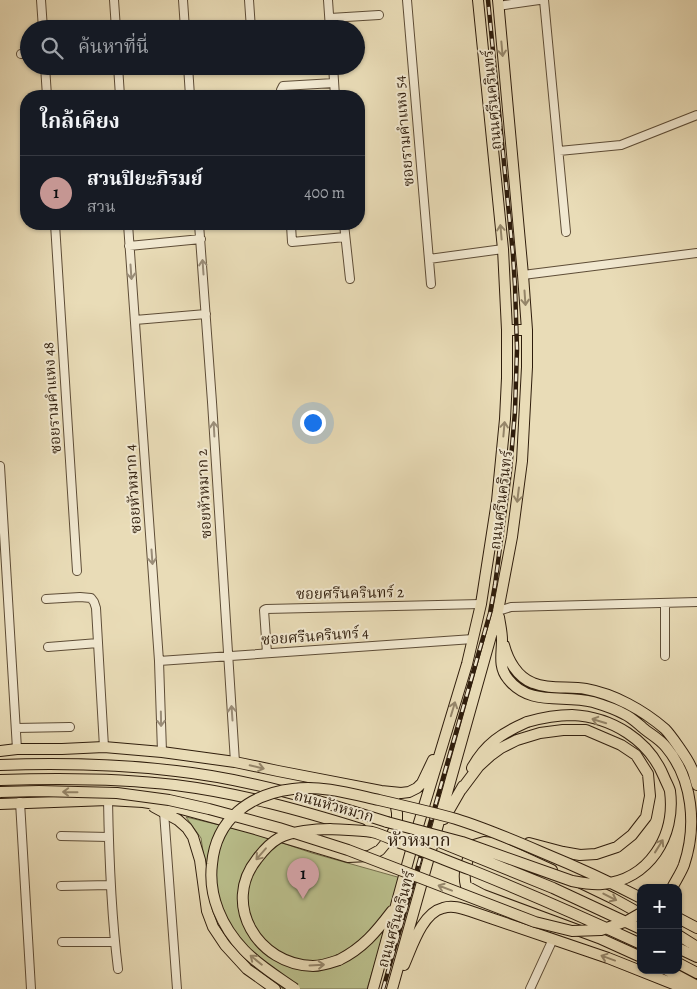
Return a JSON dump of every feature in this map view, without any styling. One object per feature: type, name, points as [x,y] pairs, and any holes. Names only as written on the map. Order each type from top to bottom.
[{"type":"main road","name":"ถนนศรีนครินทร์","points":[[373,989],[415,836],[467,664],[481,604],[500,474],[507,378],[507,330],[503,250],[478,0]]},
{"type":"main road","name":"ถนนศรีนครินทร์","points":[[392,989],[498,611],[512,537],[522,461],[527,330],[524,275],[498,3]]},
{"type":"main road","points":[[507,330],[527,330]]},
{"type":"main road","points":[[498,611],[507,657],[522,676],[532,683],[545,686],[586,689],[602,693],[642,712],[666,730],[692,767],[697,785]]},
{"type":"main road","points":[[502,639],[500,659],[502,669],[517,688],[538,698],[571,698],[593,702],[626,715],[665,745],[678,763],[688,787],[692,813],[691,840],[684,866],[674,884]]},
{"type":"main road","points":[[387,822],[462,842],[572,882],[603,884],[632,875],[646,866],[663,842],[671,816],[670,790],[659,765],[648,751],[622,729],[597,719],[571,715],[546,717],[527,722],[502,734],[489,745],[478,757],[437,830]]},
{"type":"main road","points":[[295,989],[244,950],[225,926],[214,897],[211,865],[214,850],[228,820],[238,810],[250,803],[277,792],[293,789],[312,788],[334,791],[411,807],[456,819],[548,849],[580,855],[596,854],[617,847],[632,835],[646,817],[650,796],[648,774],[636,755],[621,745],[586,730],[562,730],[540,733],[517,740],[490,756],[479,766],[461,790]]},
{"type":"main road","points":[[0,751],[104,747],[162,752],[235,762],[381,791],[401,793],[409,792],[422,783],[446,734]]},
{"type":"main road","name":"ถนนหัวหมาก","points":[[0,765],[93,765],[176,771],[259,786],[310,798],[387,822],[448,845],[518,873],[637,926]]},
{"type":"main road","name":"ถนนหัวหมาก","points":[[0,780],[93,779],[176,785],[262,801],[373,832],[550,902],[637,942]]},
{"type":"main road","points":[[0,804],[108,800],[143,802],[174,807],[348,857],[369,856],[380,850],[390,838],[397,824],[398,813],[395,801],[381,791]]},
{"type":"main road","points":[[0,792],[117,793],[169,800],[210,809],[348,850],[535,922],[572,931],[601,930],[637,916]]},
{"type":"main road","points":[[143,802],[178,820],[187,828],[193,837],[200,860],[207,911],[213,927],[225,945],[247,969],[275,989]]},
{"type":"main road","points":[[373,832],[330,829],[279,838],[264,850],[250,868],[244,883],[244,912],[247,923],[260,944],[271,953],[289,962],[302,965],[325,965],[352,954],[364,944],[396,907]]},
{"type":"main road","points":[[499,834],[572,864],[637,896]]},
{"type":"main road","points":[[637,912],[612,898],[493,842],[479,842],[474,845],[465,866],[464,879],[466,886],[473,890],[599,938],[637,955]]},
{"type":"main road","points":[[392,989],[424,922],[432,913],[442,908],[455,907],[616,961],[686,989]]},
{"type":"main road","points":[[682,920],[697,928]]},
{"type":"main road","points":[[682,940],[696,953]]},
{"type":"main road","points":[[682,949],[696,953]]},
{"type":"main road","points":[[674,974],[697,986]]},
{"type":"street","points":[[41,0],[42,20]]},
{"type":"street","points":[[114,0],[115,20]]},
{"type":"street","points":[[184,0],[185,20]]},
{"type":"street","points":[[249,0],[250,20]]},
{"type":"street","points":[[328,0],[330,18],[378,14]]},
{"type":"street","name":"ซอยรามคำแหง 54","points":[[407,0],[431,284]]},
{"type":"street","points":[[498,3],[539,0]]},
{"type":"street","points":[[544,0],[566,232]]},
{"type":"street","points":[[46,75],[47,90]]},
{"type":"street","points":[[119,75],[120,90]]},
{"type":"street","points":[[189,75],[190,90]]},
{"type":"street","points":[[334,75],[335,90]]},
{"type":"street","points":[[281,90],[283,86],[334,83]]},
{"type":"street","points":[[558,151],[621,145],[697,115]]},
{"type":"street","name":"ซอยรามคำแหง 48","points":[[55,230],[77,571]]},
{"type":"street","name":"ซอยหัวหมาก 4","points":[[128,230],[160,661],[162,752]]},
{"type":"street","name":"ซอยหัวหมาก 2","points":[[200,230],[235,762]]},
{"type":"street","points":[[291,230],[292,242],[345,238]]},
{"type":"street","points":[[344,230],[350,279]]},
{"type":"street","points":[[129,246],[201,239]]},
{"type":"street","points":[[429,259],[503,250]]},
{"type":"street","points":[[524,275],[697,253]]},
{"type":"street","points":[[135,320],[206,314]]},
{"type":"street","points":[[0,466],[17,749]]},
{"type":"street","points":[[46,599],[80,596],[91,598],[94,602],[96,608],[104,747]]},
{"type":"street","points":[[498,611],[511,607],[697,602]]},
{"type":"street","points":[[665,603],[665,656]]},
{"type":"street","name":"ซอยศรีนครินทร์ 2","points":[[267,653],[264,610],[266,609],[481,604]]},
{"type":"street","name":"ซอยศรีนครินทร์ 4","points":[[160,661],[473,639]]},
{"type":"street","points":[[48,647],[98,643]]},
{"type":"street","points":[[16,728],[70,727]]},
{"type":"street","points":[[108,800],[110,885],[118,969]]},
{"type":"street","points":[[20,802],[31,989]]},
{"type":"street","points":[[164,812],[177,989]]},
{"type":"street","points":[[61,836],[109,837]]},
{"type":"street","points":[[60,886],[110,885]]},
{"type":"street","points":[[530,989],[553,939]]},
{"type":"street","points":[[62,942],[114,942]]},
{"type":"green space","points":[[186,817],[253,833],[312,853],[401,878],[367,989],[283,989],[239,953],[216,919],[201,838]]},
{"type":"railway","points":[[383,989],[490,613],[510,471],[515,411],[517,349],[515,286],[488,0]]},
{"type":"place","name":"สวนปิยะภิรมย์","points":[[303,899]]},
{"type":"district","name":"หัวหมาก","points":[[419,840]]}]
